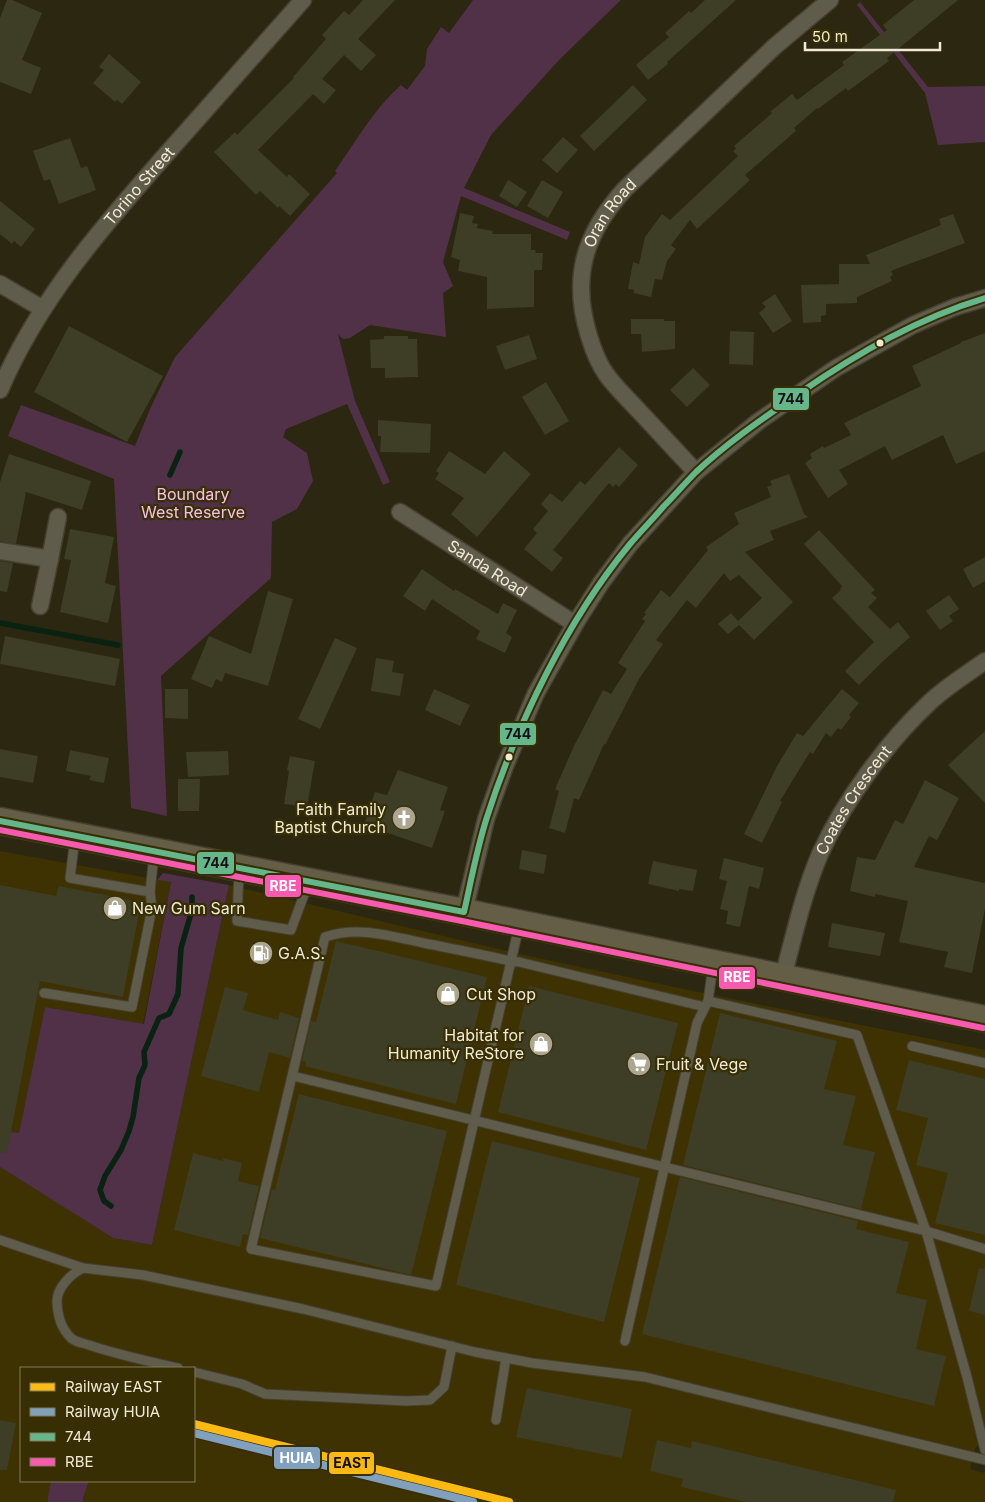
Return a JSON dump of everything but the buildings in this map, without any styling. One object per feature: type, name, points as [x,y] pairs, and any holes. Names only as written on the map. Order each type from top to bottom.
[{"type":"main road","points":[[0,821],[464,912],[985,1019]]},
{"type":"street","name":"Torino Street","points":[[0,390],[43,309],[72,267],[113,214],[303,0]]},
{"type":"street","name":"Oran Road","points":[[696,472],[605,374],[594,352],[586,325],[580,284],[584,257],[588,245],[604,217],[624,189],[774,47],[830,0]]},
{"type":"street","points":[[0,284],[43,309]]},
{"type":"street","points":[[464,912],[481,836],[505,766],[536,693],[575,624],[601,583],[630,544],[696,472],[759,421],[836,368],[913,325],[955,307],[985,298]]},
{"type":"street","name":"Sanda Road","points":[[400,512],[575,624]]},
{"type":"street","points":[[40,606],[58,518]]},
{"type":"street","points":[[0,551],[50,559]]},
{"type":"street","name":"Coates Crescent","points":[[783,977],[801,907],[820,855],[838,817],[881,756],[931,701],[985,661]]},
{"type":"lane","points":[[75,836],[70,878],[150,892]]},
{"type":"lane","points":[[44,993],[132,1007],[152,908],[150,892],[154,851]]},
{"type":"lane","points":[[240,868],[237,920],[291,930],[309,882]]},
{"type":"lane","points":[[519,924],[511,961],[436,1286],[251,1249],[320,955],[325,937],[338,932],[369,932],[511,961],[857,1035],[926,1231],[967,1377],[985,1450]]},
{"type":"lane","points":[[625,1341],[697,1023],[706,1004],[714,963]]},
{"type":"lane","points":[[912,1046],[985,1062]]},
{"type":"lane","points":[[293,1076],[926,1231],[985,1249]]},
{"type":"lane","points":[[0,1240],[83,1268],[143,1275],[303,1309],[506,1358],[645,1377],[985,1460]]},
{"type":"lane","points":[[83,1268],[74,1273],[63,1285],[57,1299],[58,1317],[64,1329],[73,1340],[106,1351],[174,1367]]},
{"type":"lane","points":[[195,1372],[242,1384],[265,1394],[406,1401],[430,1400],[444,1386],[452,1346]]},
{"type":"lane","points":[[496,1420],[506,1358]]},
{"type":"shaded area","points":[[0,851],[171,882],[143,1024],[45,1007],[19,1134],[0,1131]]},
{"type":"shaded area","points":[[229,885],[524,955],[985,1050],[985,1448],[976,1446],[970,1469],[985,1473],[985,1502],[83,1502],[89,1482],[195,1482],[195,1367],[20,1367],[20,1482],[51,1482],[47,1502],[0,1502],[0,1167],[113,1238],[152,1245]]},
{"type":"green space","name":"Boundary West Reserve","points":[[473,0],[621,0],[560,59],[491,135],[464,188],[570,232],[567,240],[461,196],[443,262],[453,286],[443,293],[446,337],[370,325],[350,338],[343,339],[338,334],[355,401],[390,482],[383,485],[347,404],[286,429],[283,437],[307,453],[313,481],[297,509],[272,522],[271,578],[161,676],[167,816],[131,808],[114,479],[8,436],[21,405],[135,446],[175,357],[337,173],[335,171],[382,104],[401,85],[407,90],[425,66],[427,49],[441,27],[449,33]]},
{"type":"green space","points":[[860,2],[928,87],[985,86],[985,142],[938,145],[925,93],[857,5]]},
{"type":"green space","points":[[163,873],[229,885],[152,1245],[113,1238],[0,1167],[0,1131],[19,1133],[45,1007],[144,1024],[171,882],[157,880]]},
{"type":"green space","points":[[51,1482],[89,1482],[83,1502],[47,1502]]},
{"type":"waterway","points":[[170,475],[180,452]]},
{"type":"waterway","points":[[0,623],[118,645]]},
{"type":"waterway","points":[[111,1206],[104,1201],[100,1190],[105,1176],[121,1150],[129,1131],[139,1078],[145,1065],[144,1052],[159,1018],[169,1014],[178,994],[181,948],[192,910],[192,897]]},
{"type":"rail line","name":"EAST","points":[[195,1424],[509,1502]]},
{"type":"rail line","name":"HUIA","points":[[195,1433],[473,1502]]},
{"type":"transit line","name":"744","points":[[0,821],[464,912],[487,817],[513,746],[529,710],[546,674],[585,606],[630,544],[688,480],[708,461],[747,430],[801,392],[867,350],[912,326],[985,298]]},
{"type":"transit line","name":"RBE","points":[[0,830],[462,921],[983,1028]]},
{"type":"place","name":"Faith Family Baptist Church","points":[[404,818]]},
{"type":"place","name":"New Gum Sarn","points":[[115,908]]},
{"type":"place","name":"G.A.S.","points":[[261,953]]},
{"type":"place","name":"Cut Shop","points":[[448,994]]},
{"type":"place","name":"Habitat for Humanity ReStore","points":[[541,1044]]},
{"type":"place","name":"Fruit & Vege","points":[[639,1064]]}]
